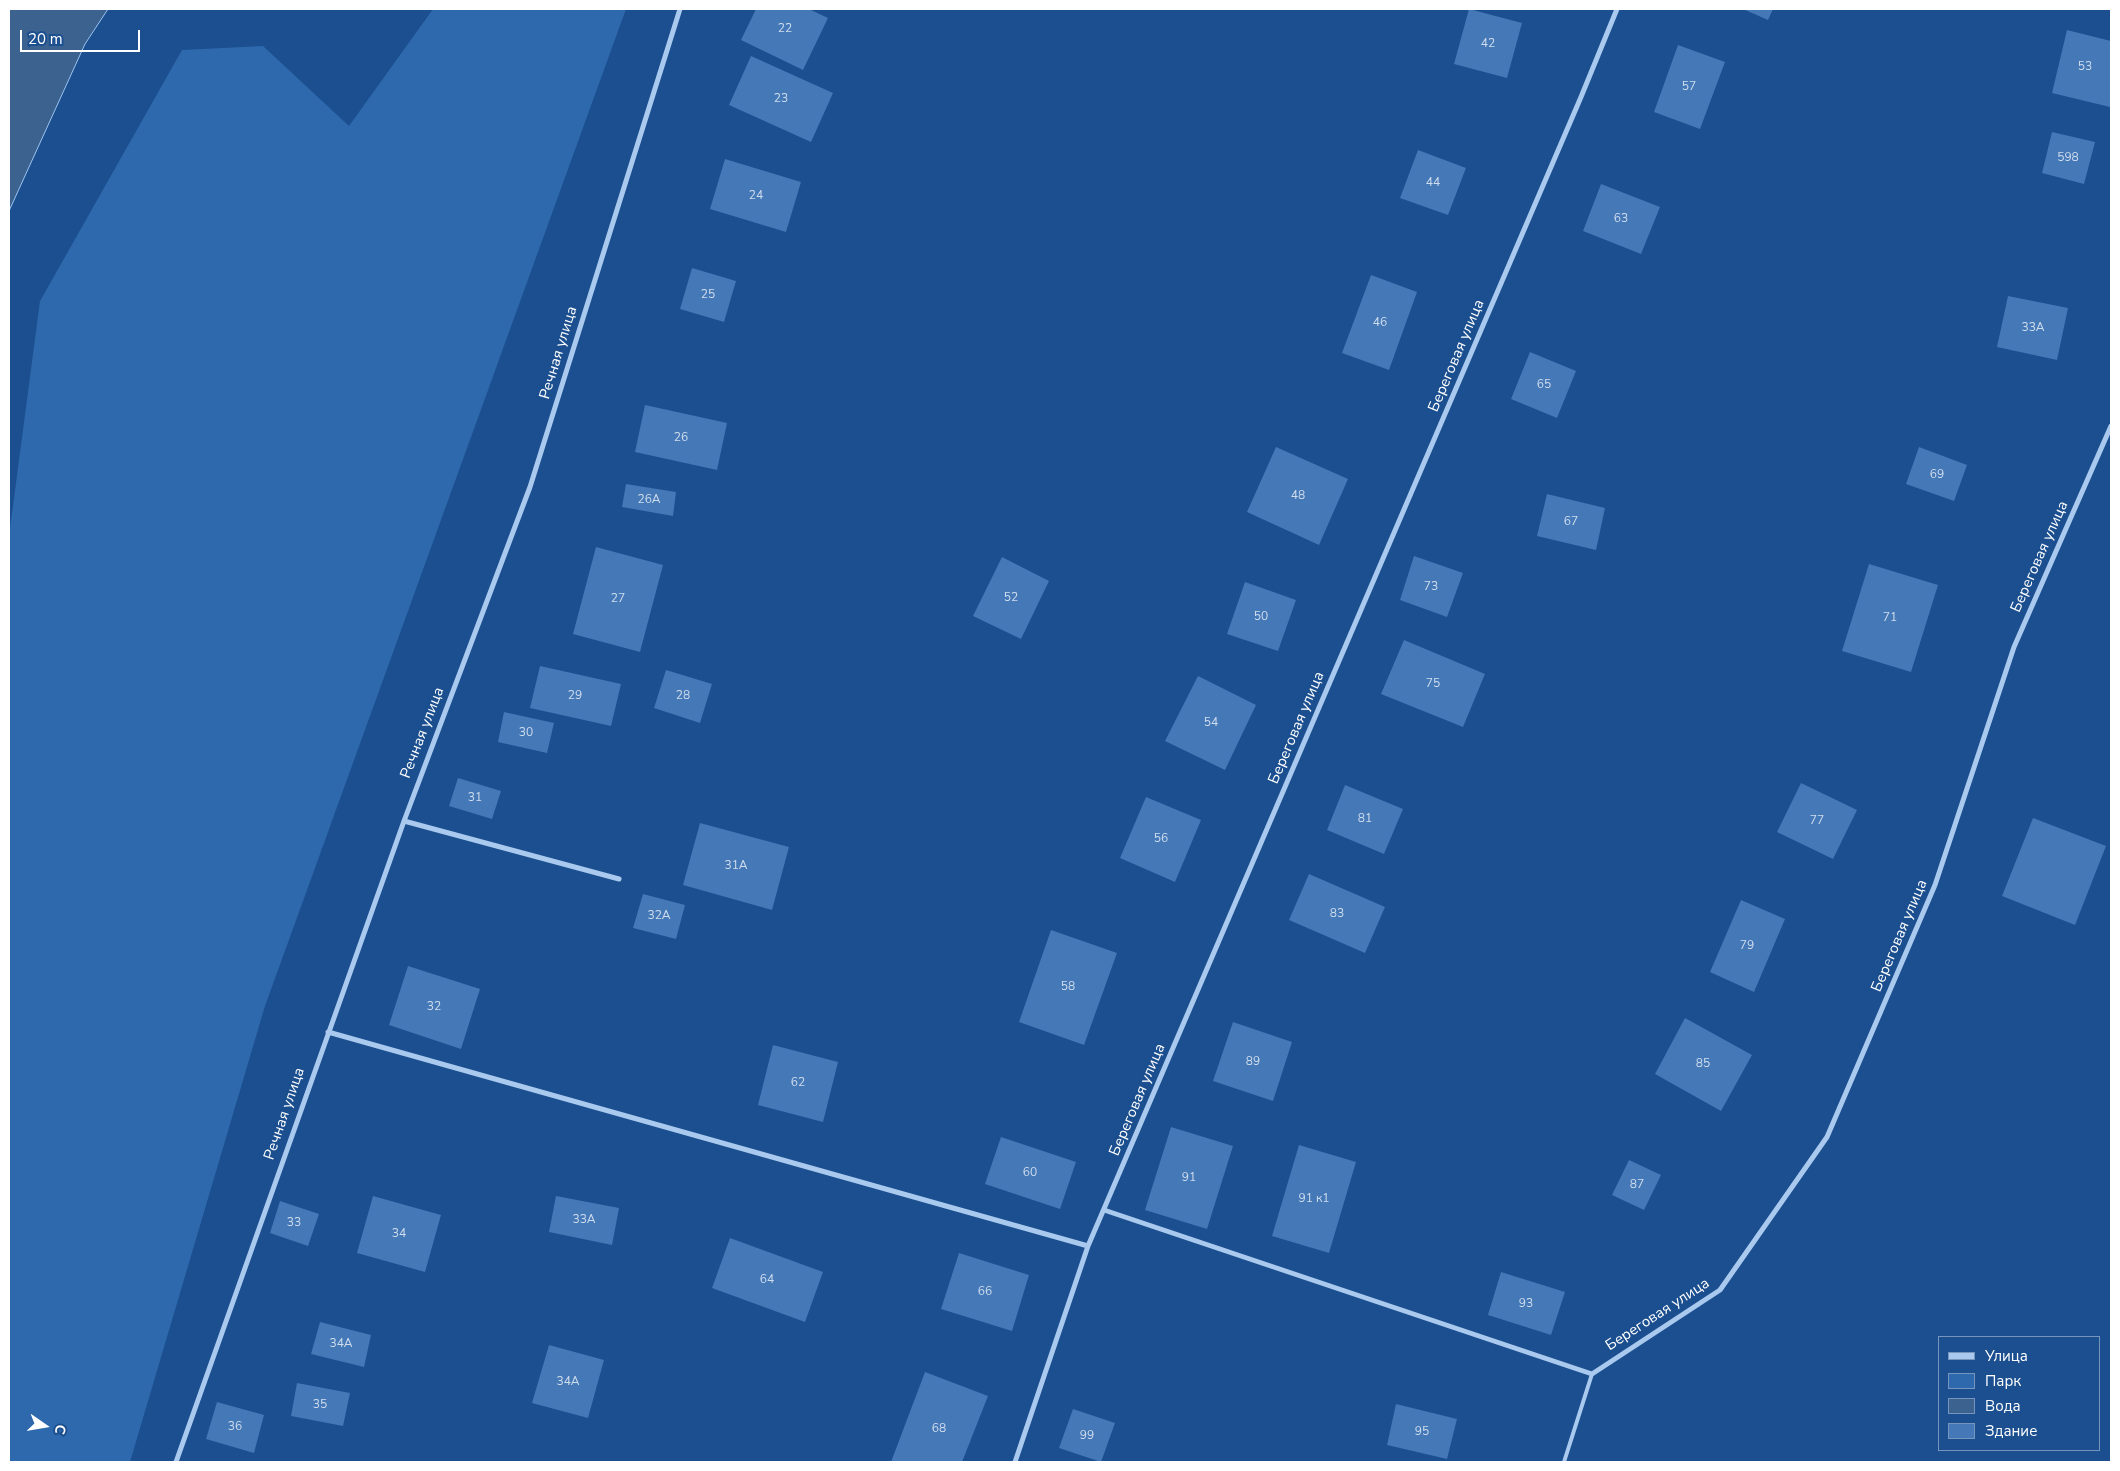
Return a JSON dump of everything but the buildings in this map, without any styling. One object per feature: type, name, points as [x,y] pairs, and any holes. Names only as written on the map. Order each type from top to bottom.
[{"type":"street","name":"Речная улица","points":[[176,1462],[404,821],[530,487],[680,9]]},
{"type":"street","name":"Береговая улица","points":[[1015,1462],[1088,1246],[1582,97],[1617,9]]},
{"type":"street","name":"Береговая улица","points":[[1592,1374],[1720,1290],[1827,1136],[1935,886],[2014,647],[2111,426]]},
{"type":"street","points":[[404,821],[619,879]]},
{"type":"street","points":[[328,1032],[1088,1246]]},
{"type":"street","points":[[1104,1210],[1592,1374]]},
{"type":"lane","points":[[1564,1462],[1592,1374]]},
{"type":"green space","points":[[433,9],[626,9],[265,1006],[130,1462],[9,1462],[9,536],[40,301],[182,50],[263,46],[349,126]]},
{"type":"water","points":[[9,9],[108,9],[85,44],[9,211]]}]
